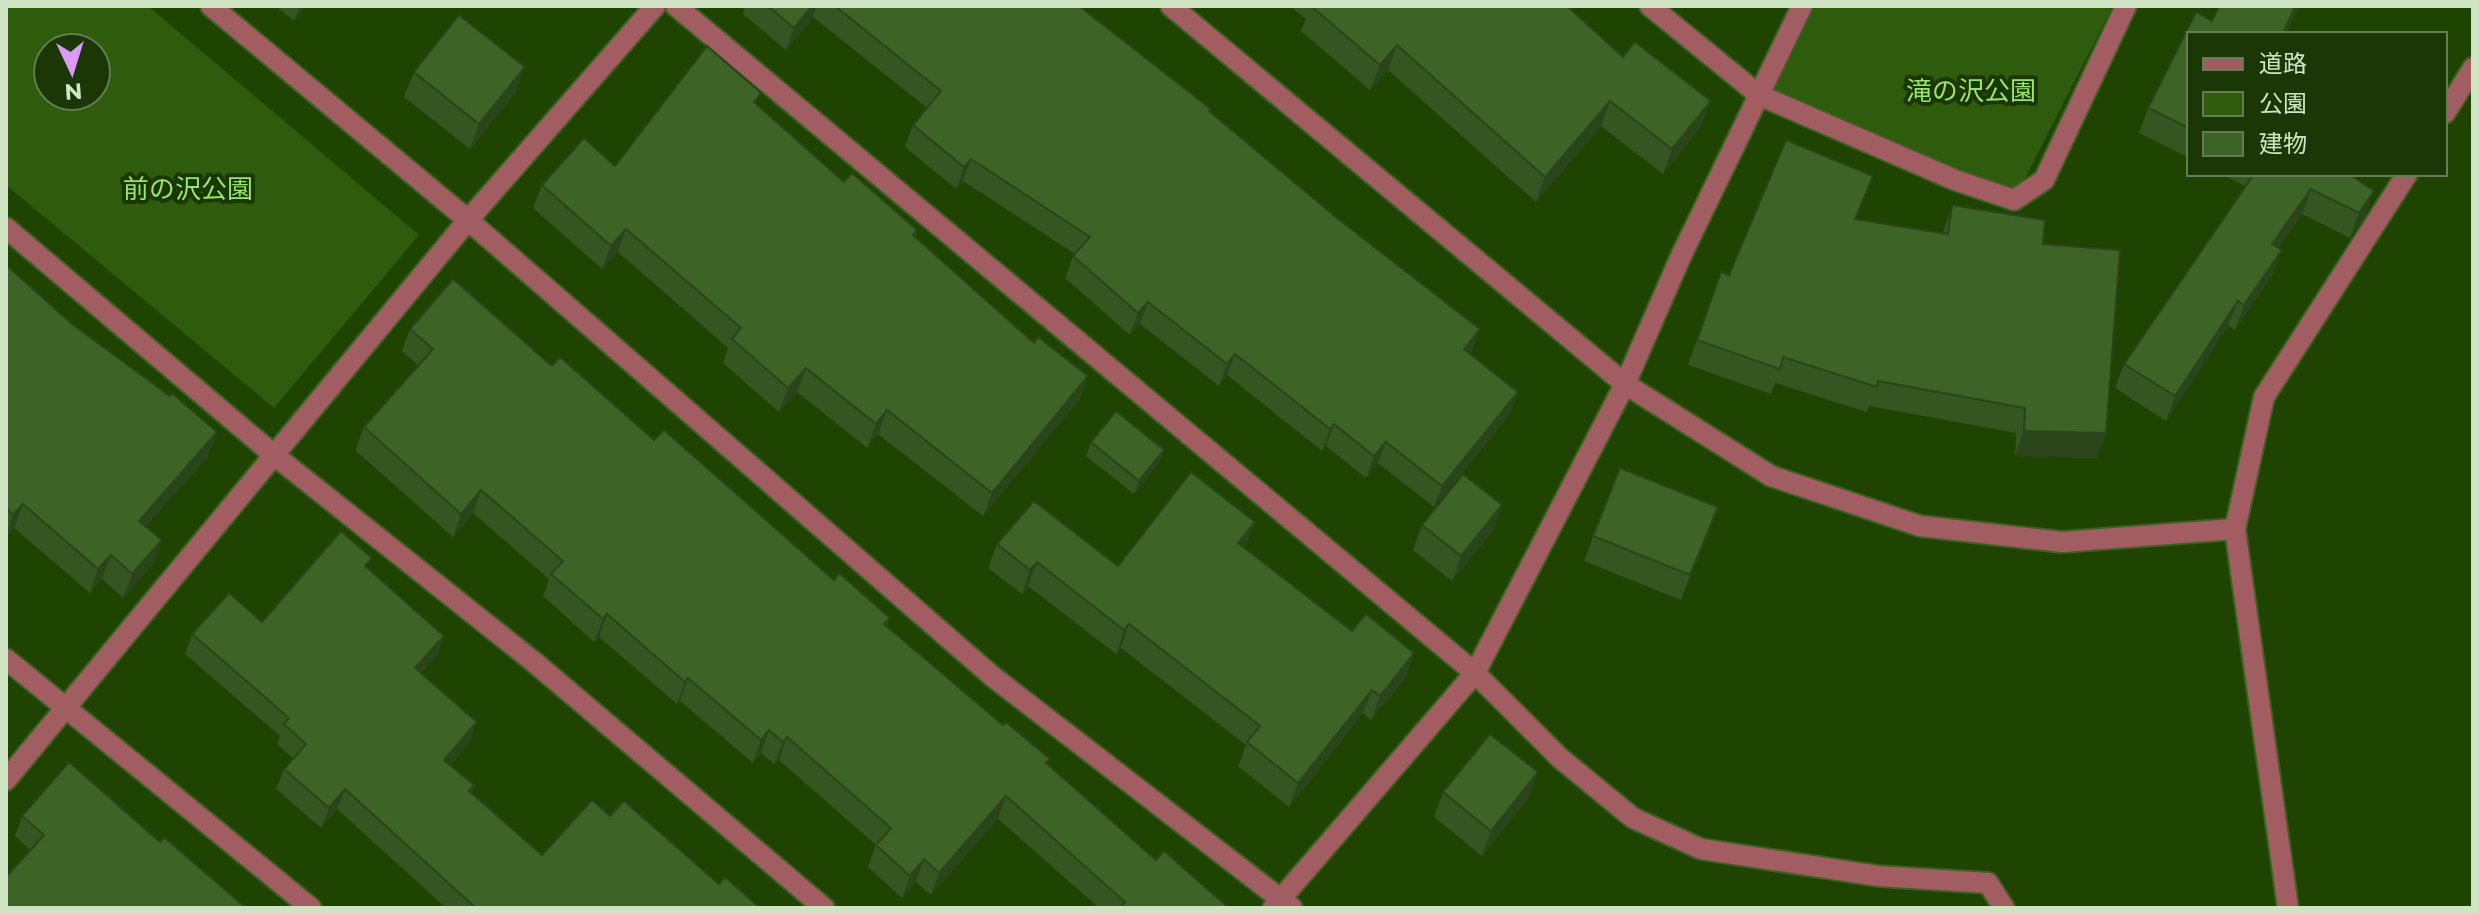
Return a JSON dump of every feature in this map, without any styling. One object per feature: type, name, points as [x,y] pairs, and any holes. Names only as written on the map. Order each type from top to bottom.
[{"type":"street","points":[[211,6],[468,220],[992,676],[1282,905],[1475,673],[1625,384],[1681,256],[1802,6]]},
{"type":"street","points":[[6,780],[468,220],[655,6]]},
{"type":"street","points":[[676,6],[1475,673],[1560,758],[1633,818],[1701,849],[1878,876],[1988,883],[2004,908]]},
{"type":"street","points":[[1171,6],[1625,384],[1771,476],[1920,526],[2062,542],[2235,529]]},
{"type":"street","points":[[1650,6],[1759,95],[1955,180],[2014,200],[2044,180],[2126,6]]},
{"type":"street","points":[[2447,110],[2473,68]]},
{"type":"street","points":[[2288,908],[2235,529],[2264,397],[2406,176]]},
{"type":"street","points":[[6,228],[274,455],[534,662],[824,908]]},
{"type":"street","points":[[6,659],[311,908]]},
{"type":"green space","name":"前の沢公園","points":[[6,6],[148,6],[419,235],[274,408],[6,185]]},
{"type":"green space","name":"滝の沢公園","points":[[1799,6],[2113,6],[2014,200],[1759,95]]},
{"type":"building","points":[[768,6],[812,6],[794,28]]},
{"type":"building","points":[[835,6],[1079,6],[1211,109],[1209,111],[1337,218],[1480,329],[1464,349],[1518,392],[1442,486],[1386,442],[1374,456],[1334,424],[1330,429],[1235,354],[1227,364],[1148,302],[1138,313],[1073,256],[1090,237],[971,159],[964,167],[913,125],[941,91]]},
{"type":"building","points":[[1311,6],[1567,6],[1623,57],[1635,42],[1711,101],[1672,149],[1610,101],[1545,177],[1397,45],[1380,65]]},
{"type":"building","points":[[2219,6],[2296,6],[2283,32],[2187,32],[2187,127],[2148,108],[2196,12],[2212,21]]},
{"type":"building","points":[[459,15],[525,67],[479,124],[414,72]]},
{"type":"building","points":[[707,46],[761,93],[754,102],[844,182],[852,173],[917,230],[913,235],[1034,343],[1038,337],[1088,376],[992,493],[887,410],[876,424],[806,368],[788,388],[732,339],[741,328],[626,229],[611,246],[542,185],[584,138],[615,166]]},
{"type":"building","points":[[1786,140],[1873,176],[1855,219],[1948,234],[1952,205],[2045,220],[2043,244],[2120,250],[2106,433],[2024,431],[2025,408],[1878,381],[1877,387],[1783,357],[1780,369],[1697,340],[1721,272],[1729,275]]},
{"type":"building","points":[[2253,176],[2352,176],[2374,191],[2359,213],[2311,189],[2272,244],[2282,250],[2244,305],[2238,301],[2175,396],[2124,364]]},
{"type":"building","points":[[6,265],[72,324],[170,396],[172,393],[217,432],[139,521],[162,540],[132,574],[111,555],[98,569],[23,504],[13,515],[6,508]]},
{"type":"building","points":[[453,279],[552,366],[560,357],[654,440],[664,430],[834,580],[839,573],[890,618],[884,624],[1003,725],[1006,722],[1050,759],[1046,763],[1156,860],[1164,851],[1229,908],[1120,908],[1125,902],[1006,796],[939,873],[924,859],[910,876],[876,845],[891,828],[787,737],[783,742],[769,730],[761,740],[688,678],[685,682],[607,614],[603,619],[551,574],[563,561],[481,490],[461,514],[364,427],[433,349],[410,329]]},
{"type":"building","points":[[1116,411],[1164,450],[1139,481],[1091,442]]},
{"type":"building","points":[[1620,468],[1718,507],[1690,575],[1593,536]]},
{"type":"building","points":[[1191,472],[1255,522],[1238,543],[1352,631],[1366,614],[1414,653],[1380,696],[1372,690],[1298,783],[1247,742],[1260,726],[1129,624],[1124,630],[1037,562],[1030,570],[997,544],[1034,501],[1118,566]]},
{"type":"building","points":[[1463,474],[1502,505],[1461,556],[1422,525]]},
{"type":"building","points":[[341,531],[372,558],[365,566],[444,636],[415,668],[477,722],[444,760],[474,785],[469,791],[542,855],[592,800],[610,816],[624,801],[719,884],[725,877],[760,908],[476,908],[345,789],[329,808],[284,769],[306,744],[284,724],[289,718],[192,634],[229,593],[262,622]]},
{"type":"building","points":[[1490,734],[1538,772],[1491,831],[1443,792]]},
{"type":"building","points":[[69,762],[160,842],[164,837],[246,908],[6,908],[6,877],[44,835],[22,816]]}]
